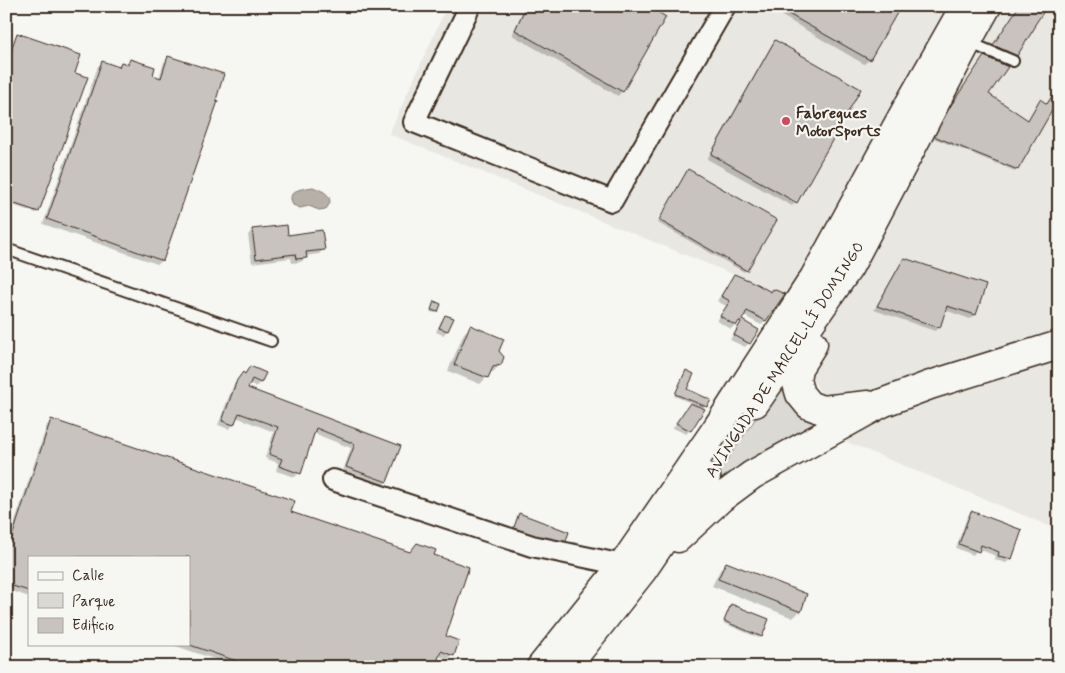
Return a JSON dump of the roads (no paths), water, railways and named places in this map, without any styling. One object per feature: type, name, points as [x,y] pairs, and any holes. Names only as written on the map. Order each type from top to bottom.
[{"type":"main road","points":[[633,568],[717,428],[814,278],[965,6]]},
{"type":"main road","name":"AVINGUDA DE MARCEL·LÍ DOMINGO","points":[[566,667],[633,568],[760,394],[849,266],[987,6]]},
{"type":"main road","points":[[849,266],[822,328],[798,368],[796,380],[800,394],[809,405],[822,410],[882,403]]},
{"type":"main road","points":[[541,667],[633,568],[752,474],[882,403],[930,385],[1059,345]]},
{"type":"street","points":[[470,6],[414,122],[612,201],[725,6]]},
{"type":"street","points":[[333,480],[532,546],[633,568]]},
{"type":"lane","points":[[967,42],[1013,61]]},
{"type":"lane","points":[[6,248],[271,341]]},
{"type":"place","name":"Fabregues MotorSports","points":[[786,121]]}]
